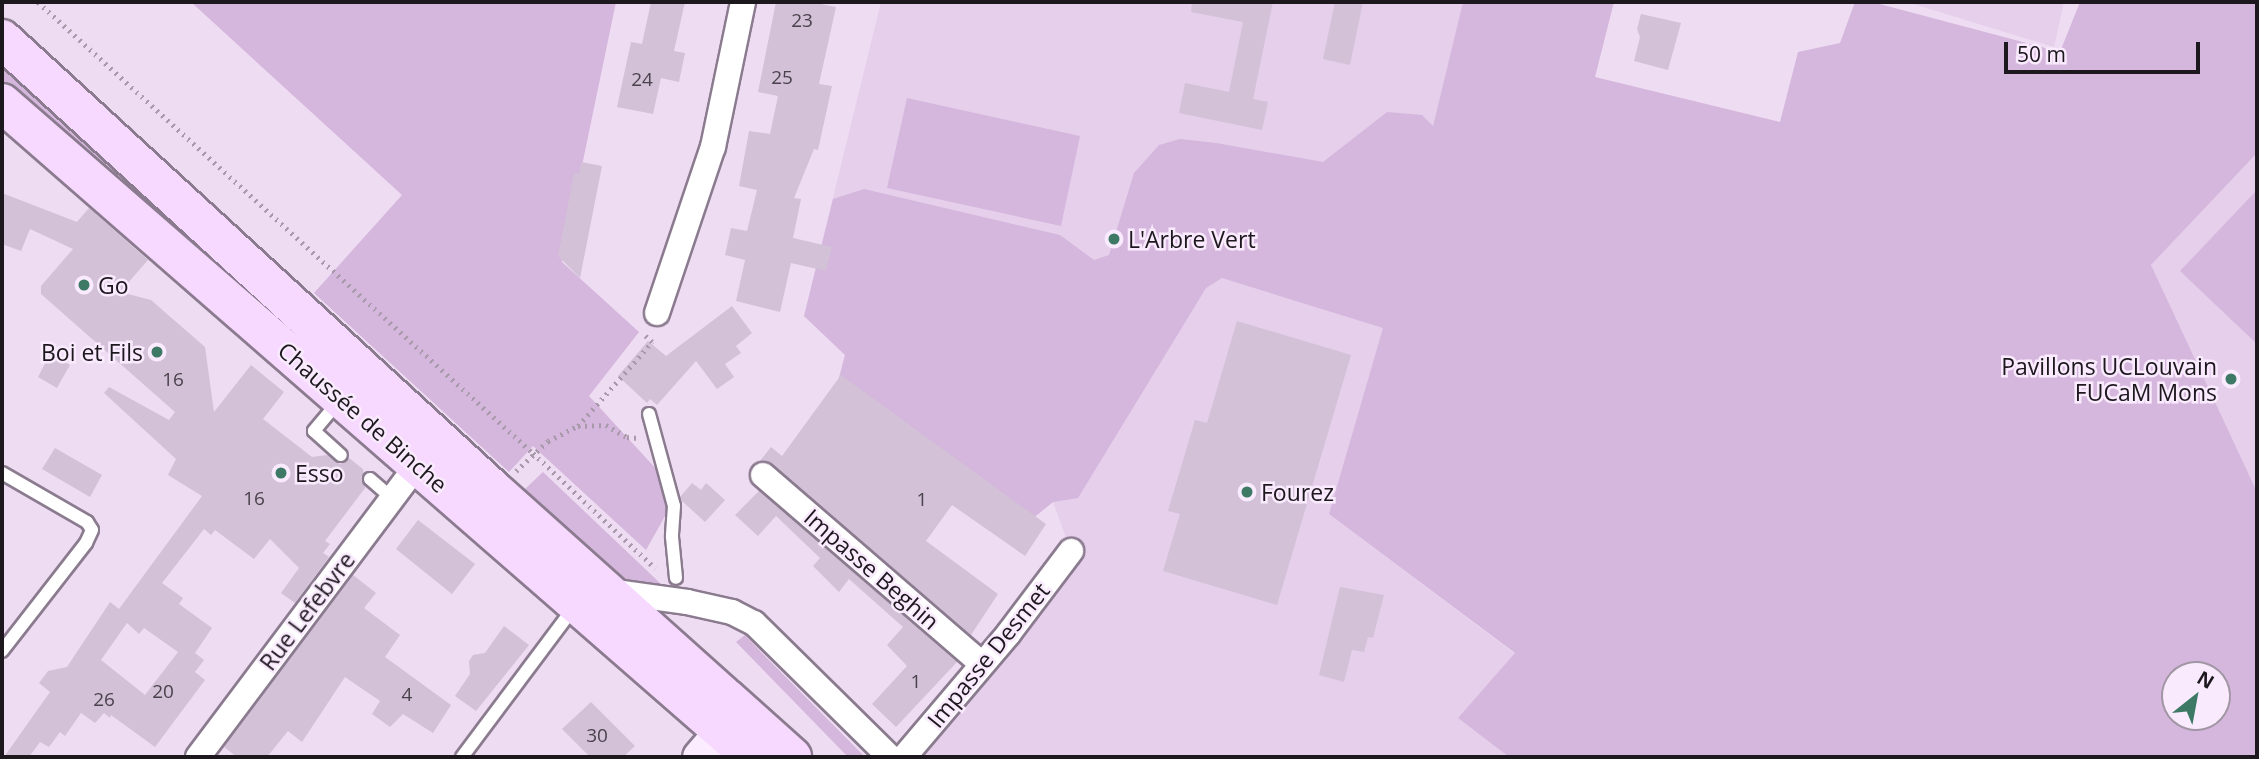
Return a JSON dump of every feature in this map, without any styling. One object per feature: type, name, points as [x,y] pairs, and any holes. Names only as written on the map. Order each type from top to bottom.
[{"type":"main road","name":"Chaussée de Binche","points":[[2,39],[497,494],[592,598],[711,745],[752,757]]},
{"type":"main road","name":"Chaussée de Binche","points":[[2,103],[417,465],[592,598],[792,757]]},
{"type":"street","points":[[657,313],[713,147],[743,2]]},
{"type":"street","name":"Rue Lefebvre","points":[[198,757],[417,465]]},
{"type":"street","name":"Impasse Beghin","points":[[762,475],[981,663]]},
{"type":"street","name":"Impasse Desmet","points":[[904,757],[1009,633],[1071,551]]},
{"type":"street","points":[[592,598],[687,602],[732,612],[754,623],[890,757]]},
{"type":"street","name":"Chaussée de Binche","points":[[711,745],[746,739],[768,757]]},
{"type":"lane","points":[[341,398],[314,431],[341,455]]},
{"type":"lane","points":[[649,414],[674,506],[672,537],[676,578]]},
{"type":"lane","points":[[2,473],[87,522],[92,530],[86,543],[2,651]]},
{"type":"lane","points":[[370,479],[392,498]]},
{"type":"lane","points":[[461,757],[592,598]]},
{"type":"path","points":[[38,2],[628,540],[687,602]]},
{"type":"path","points":[[533,453],[578,426],[652,342]]},
{"type":"path","points":[[578,426],[606,425],[634,439],[654,430]]},
{"type":"shaded area","points":[[191,2],[616,2],[562,262],[639,332],[589,396],[659,472],[669,509],[646,550],[533,446],[509,472],[314,293],[402,195]]},
{"type":"shaded area","points":[[881,2],[1463,2],[1384,328],[1329,514],[1515,654],[1458,718],[1509,757],[904,757],[1071,551],[1053,502],[1032,519],[834,397],[845,355],[804,316]]},
{"type":"shaded area","points":[[1463,2],[1614,2],[1595,77],[1780,122],[1798,52],[1840,43],[1855,2],[1872,2],[2060,52],[2080,2],[2257,2],[2257,153],[2151,265],[2257,492],[2257,757],[1509,757],[1458,718],[1515,653],[1329,514],[1383,328],[1222,278],[1206,288],[1078,498],[1053,502],[1032,519],[834,397],[845,355],[804,316],[833,199],[864,189],[1060,235],[1094,260],[1109,255],[1134,173],[1159,145],[1180,139],[1323,162],[1387,112],[1422,115],[1433,126]]},
{"type":"shaded area","points":[[1907,2],[2064,2],[2054,47]]},
{"type":"shaded area","points":[[2,67],[483,491],[2,86]]},
{"type":"shaded area","points":[[907,98],[1080,136],[1061,226],[887,188]]},
{"type":"shaded area","name":"Pavillons UCLouvain FUCaM Mons","points":[[2257,153],[2257,492],[2151,265]]},
{"type":"shaded area","points":[[2257,190],[2257,344],[2180,271]]},
{"type":"shaded area","points":[[543,472],[661,584],[612,581],[523,491]]},
{"type":"shaded area","points":[[745,635],[865,757],[848,757],[736,642]]},
{"type":"building","points":[[651,2],[685,2],[674,51],[685,53],[679,82],[661,78],[653,114],[617,107],[631,42],[642,44]]},
{"type":"building","points":[[776,2],[811,2],[836,7],[819,84],[832,86],[818,150],[814,149],[794,198],[801,199],[793,238],[832,247],[826,271],[791,263],[780,312],[736,301],[745,260],[725,255],[731,228],[747,231],[757,190],[739,186],[749,131],[770,134],[778,96],[758,92]]},
{"type":"building","points":[[1192,2],[1273,2],[1253,99],[1268,102],[1262,130],[1179,113],[1185,83],[1229,92],[1243,22],[1191,12]]},
{"type":"building","points":[[1335,2],[1363,2],[1350,65],[1323,59]]},
{"type":"building","points":[[1641,14],[1681,23],[1668,70],[1634,61],[1640,37],[1637,29]]},
{"type":"building","points":[[581,162],[602,166],[580,278],[558,256],[574,173],[579,174]]},
{"type":"building","points":[[2,193],[77,222],[89,208],[148,260],[120,292],[151,300],[205,347],[214,412],[251,365],[284,392],[263,419],[312,457],[327,455],[340,464],[349,458],[363,469],[365,488],[325,541],[330,544],[323,553],[329,557],[295,603],[281,593],[299,568],[270,539],[254,559],[215,530],[211,535],[204,529],[162,583],[183,598],[179,604],[212,628],[195,653],[204,660],[195,672],[205,680],[155,747],[111,715],[110,718],[104,713],[95,723],[81,713],[65,736],[60,732],[49,747],[40,742],[29,757],[4,757],[50,692],[39,683],[48,671],[67,667],[110,602],[119,609],[202,496],[168,475],[176,459],[104,393],[109,387],[169,420],[175,412],[41,294],[41,286],[73,249],[30,229],[21,251],[2,244]],"holes":[[[127,623],[139,634],[144,628],[178,652],[145,695],[101,660]]]},
{"type":"building","points":[[732,306],[752,333],[736,346],[741,353],[725,364],[734,377],[717,389],[696,361],[657,405],[650,399],[647,403],[618,376],[648,341],[666,356]]},
{"type":"building","points":[[1237,321],[1351,355],[1277,605],[1163,571],[1180,514],[1168,511],[1195,420],[1207,423]]},
{"type":"building","points":[[50,354],[70,365],[57,388],[38,377]]},
{"type":"building","points":[[841,375],[1046,524],[1025,556],[952,505],[926,541],[998,594],[971,635],[773,464],[760,461],[771,447],[782,456]]},
{"type":"building","points":[[55,448],[102,475],[90,497],[42,469]]},
{"type":"building","points":[[692,483],[701,490],[706,483],[725,500],[705,522],[680,497]]},
{"type":"building","points":[[759,491],[957,662],[896,727],[872,704],[907,666],[887,645],[903,627],[849,579],[839,592],[813,566],[820,558],[776,516],[758,536],[735,515]]},
{"type":"building","points":[[418,520],[475,564],[452,594],[396,549]]},
{"type":"building","points":[[353,575],[376,593],[364,608],[400,635],[385,657],[451,705],[433,733],[403,714],[390,727],[372,714],[380,701],[345,677],[302,742],[288,731],[267,757],[237,757],[224,747]]},
{"type":"building","points":[[1340,587],[1384,595],[1373,638],[1368,637],[1364,652],[1352,650],[1344,682],[1319,675]]},
{"type":"building","points":[[504,626],[529,645],[476,711],[455,696],[470,674],[469,661],[473,655],[485,653]]},
{"type":"building","points":[[591,702],[635,746],[623,757],[590,757],[562,729]]},
{"type":"place","name":"L'Arbre Vert","points":[[1114,239]]},
{"type":"place","name":"Go","points":[[84,285]]},
{"type":"place","name":"Boi et Fils","points":[[157,352]]},
{"type":"place","name":"Pavillons UCLouvain FUCaM Mons","points":[[2231,379]]},
{"type":"place","name":"Esso","points":[[281,473]]},
{"type":"place","name":"Fourez","points":[[1247,492]]}]
